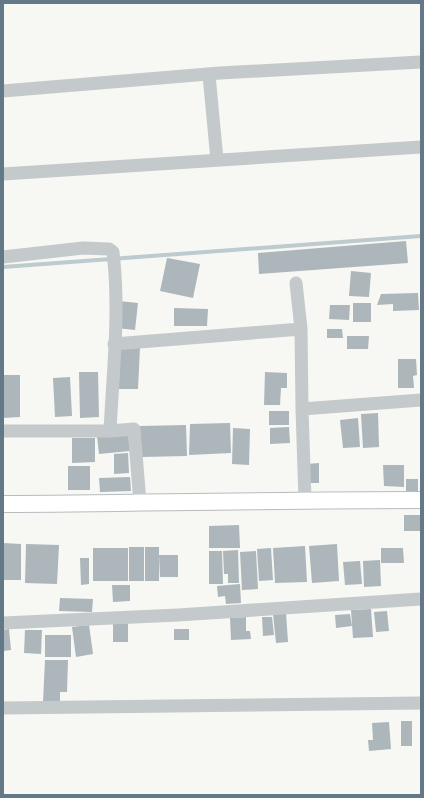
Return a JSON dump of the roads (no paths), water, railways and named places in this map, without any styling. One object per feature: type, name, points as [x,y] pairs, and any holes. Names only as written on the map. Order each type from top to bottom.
[{"type":"main road","points":[[3,504],[421,500]]},
{"type":"street","points":[[3,91],[209,75],[421,62]]},
{"type":"street","points":[[209,75],[217,160]]},
{"type":"street","points":[[3,174],[421,147]]},
{"type":"street","points":[[3,257],[83,248],[109,249],[113,252],[115,267],[116,328],[110,431]]},
{"type":"street","points":[[296,283],[301,329],[305,500]]},
{"type":"street","points":[[114,344],[301,329]]},
{"type":"street","points":[[302,409],[421,400]]},
{"type":"street","points":[[3,431],[110,431],[134,429],[140,503]]},
{"type":"street","points":[[3,623],[178,615],[421,599]]},
{"type":"street","points":[[3,708],[421,703]]},
{"type":"waterway","points":[[3,267],[421,236]]}]
